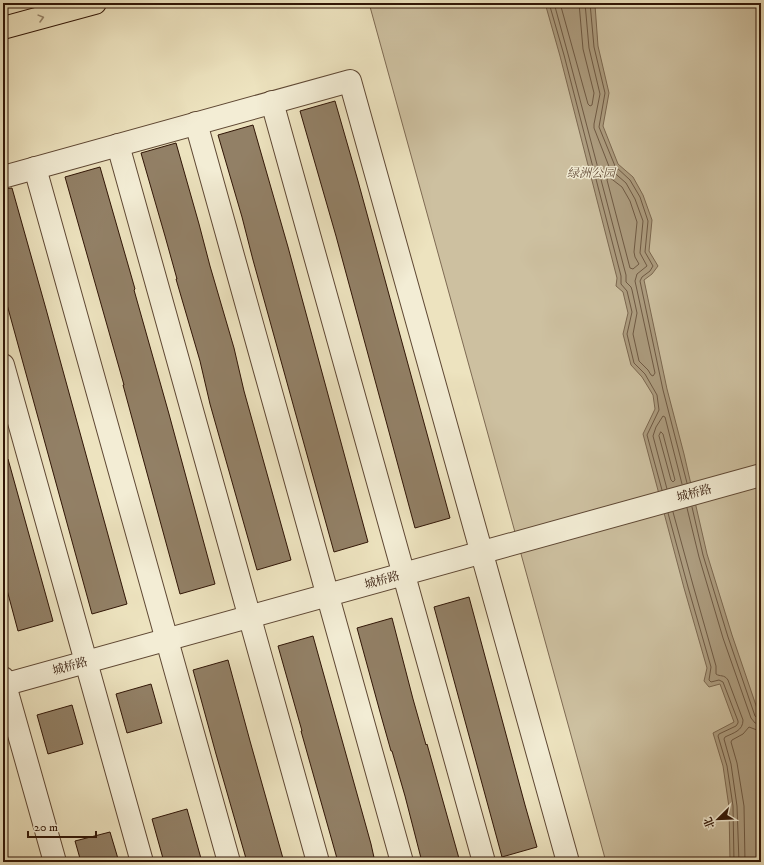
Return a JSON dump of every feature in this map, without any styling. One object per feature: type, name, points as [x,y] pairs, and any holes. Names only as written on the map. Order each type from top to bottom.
[{"type":"main road","points":[[3,28],[95,3]]},
{"type":"street","points":[[3,177],[350,80],[568,862]]},
{"type":"street","points":[[272,102],[484,862]]},
{"type":"street","points":[[196,123],[402,862]]},
{"type":"street","points":[[118,145],[318,862]]},
{"type":"street","points":[[35,168],[229,862]]},
{"type":"street","points":[[3,365],[142,862]]},
{"type":"street","name":"城桥路","points":[[4,682],[86,662],[761,475]]},
{"type":"street","points":[[4,682],[54,862]]},
{"type":"green space","name":"绿洲公园","points":[[369,3],[761,3],[761,862],[606,862]]},
{"type":"water","points":[[545,3],[592,3],[595,5],[598,46],[609,93],[603,126],[618,164],[633,177],[643,195],[652,220],[649,251],[658,266],[652,274],[644,280],[667,389],[684,454],[707,554],[732,635],[761,720],[761,862],[730,862],[729,807],[723,766],[713,733],[734,722],[720,684],[709,687],[704,681],[707,668],[643,434],[655,409],[653,395],[642,377],[631,365],[623,334],[628,313],[623,292],[616,286],[617,278]]},
{"type":"building","points":[[335,101],[450,518],[415,528],[336,236],[300,111]]},
{"type":"building","points":[[253,125],[288,247],[368,542],[334,552],[218,135]]},
{"type":"building","points":[[176,143],[234,348],[244,391],[291,560],[257,570],[141,153]]},
{"type":"building","points":[[100,167],[135,289],[134,290],[215,584],[180,594],[124,385],[65,177]]},
{"type":"building","points":[[12,188],[127,604],[92,614],[3,290],[3,189]]},
{"type":"building","points":[[8,459],[53,621],[18,631],[3,575],[3,460]]},
{"type":"building","points":[[469,597],[537,847],[502,857],[434,607]]},
{"type":"building","points":[[392,618],[413,699],[460,862],[422,862],[405,796],[380,712],[357,628]]},
{"type":"building","points":[[313,636],[375,862],[338,862],[301,731],[278,646]]},
{"type":"building","points":[[228,660],[284,862],[247,862],[216,754],[193,670]]},
{"type":"building","points":[[151,684],[162,723],[127,733],[116,694]]},
{"type":"building","points":[[72,705],[83,744],[48,754],[37,715]]},
{"type":"building","points":[[187,809],[202,862],[164,862],[152,819]]},
{"type":"building","points":[[110,832],[119,862],[81,862],[75,841]]}]
